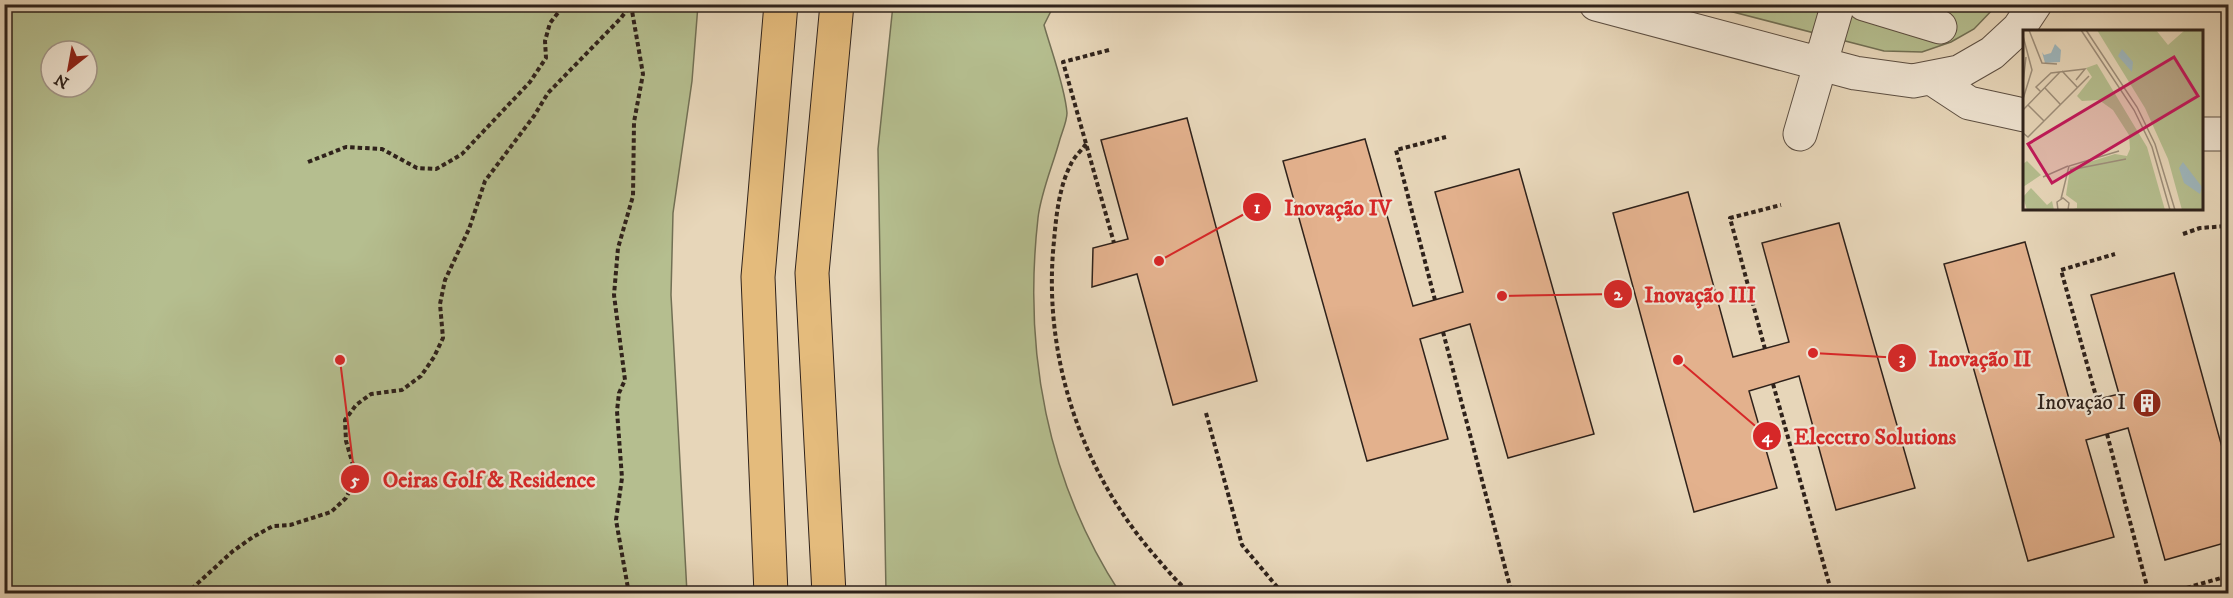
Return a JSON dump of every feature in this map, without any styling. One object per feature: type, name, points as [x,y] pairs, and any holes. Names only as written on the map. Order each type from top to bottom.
[{"type":"main road","points":[[771,594],[758,277],[781,4]]},
{"type":"main road","points":[[830,594],[812,273],[837,4]]},
{"type":"street","points":[[1596,4],[1855,73],[1913,81],[1959,72],[1992,53],[2019,28],[2035,4]]},
{"type":"street","points":[[1800,134],[1838,4]]},
{"type":"street","points":[[1864,4],[1940,27]]},
{"type":"street","points":[[1931,78],[1969,103],[2023,115]]},
{"type":"street","points":[[2203,134],[2229,134]]},
{"type":"path","points":[[308,162],[346,147],[382,149],[417,168],[436,169],[447,164],[462,154],[530,82],[546,58],[546,41],[550,23],[565,4]]},
{"type":"path","points":[[186,594],[233,551],[253,537],[273,526],[290,525],[331,512],[346,498],[352,483],[353,465],[346,441],[345,420],[356,405],[371,394],[402,390],[421,376],[443,338],[440,304],[445,280],[469,229],[485,180],[534,116],[548,93],[621,18],[631,4],[643,74],[634,122],[633,196],[618,248],[614,295],[624,380],[619,393],[617,411],[622,478],[616,520],[629,594]]},
{"type":"path","points":[[1109,50],[1063,62],[1113,243]]},
{"type":"path","points":[[1435,300],[1396,150],[1446,137]]},
{"type":"path","points":[[1086,144],[1070,165],[1057,212],[1053,253],[1051,297],[1066,393],[1087,450],[1112,497],[1141,539],[1191,594]]},
{"type":"path","points":[[1765,349],[1730,218],[1781,205]]},
{"type":"path","points":[[2183,234],[2200,228],[2229,226]]},
{"type":"path","points":[[2097,400],[2061,270],[2115,254]]},
{"type":"path","points":[[1443,332],[1512,594]]},
{"type":"path","points":[[1773,384],[1832,594]]},
{"type":"path","points":[[1206,413],[1242,545],[1283,594]]},
{"type":"path","points":[[2106,434],[2149,594]]},
{"type":"path","points":[[2165,594],[2229,576]]},
{"type":"green space","points":[[4,5],[698,5],[692,81],[673,213],[671,295],[687,593],[5,593]]},
{"type":"green space","points":[[893,5],[1054,5],[1044,25],[1061,80],[1067,113],[1044,188],[1038,218],[1034,268],[1034,317],[1038,366],[1046,413],[1058,460],[1074,506],[1095,550],[1120,593],[886,593],[878,149]]},
{"type":"green space","points":[[1706,5],[1997,5],[1974,29],[1951,42],[1922,52],[1884,51]]},
{"type":"building","points":[[1187,118],[1257,381],[1173,405],[1137,274],[1092,287],[1093,248],[1128,239],[1101,140]]},
{"type":"building","points":[[1365,139],[1413,306],[1463,292],[1435,192],[1519,169],[1594,434],[1508,458],[1470,324],[1420,339],[1448,439],[1367,461],[1283,161]]},
{"type":"building","points":[[1688,192],[1733,357],[1789,342],[1762,243],[1839,223],[1915,488],[1836,510],[1799,376],[1749,391],[1777,488],[1694,512],[1613,213]]},
{"type":"building","name":"Inovação I","points":[[2025,242],[2071,406],[2119,394],[2091,295],[2174,273],[2228,469],[2228,542],[2165,560],[2128,428],[2086,440],[2114,537],[2028,561],[1944,264]]},
{"type":"place","name":"Inovação IV","points":[[1159,261]]},
{"type":"place","name":"Inovação III","points":[[1502,296]]},
{"type":"place","name":"Inovação II","points":[[1813,353]]},
{"type":"place","name":"Oeiras Golf & Residence","points":[[340,360]]},
{"type":"place","name":"Elecctro Solutions","points":[[1678,360]]},
{"type":"place","name":"Inovação I","points":[[2147,403]]}]
